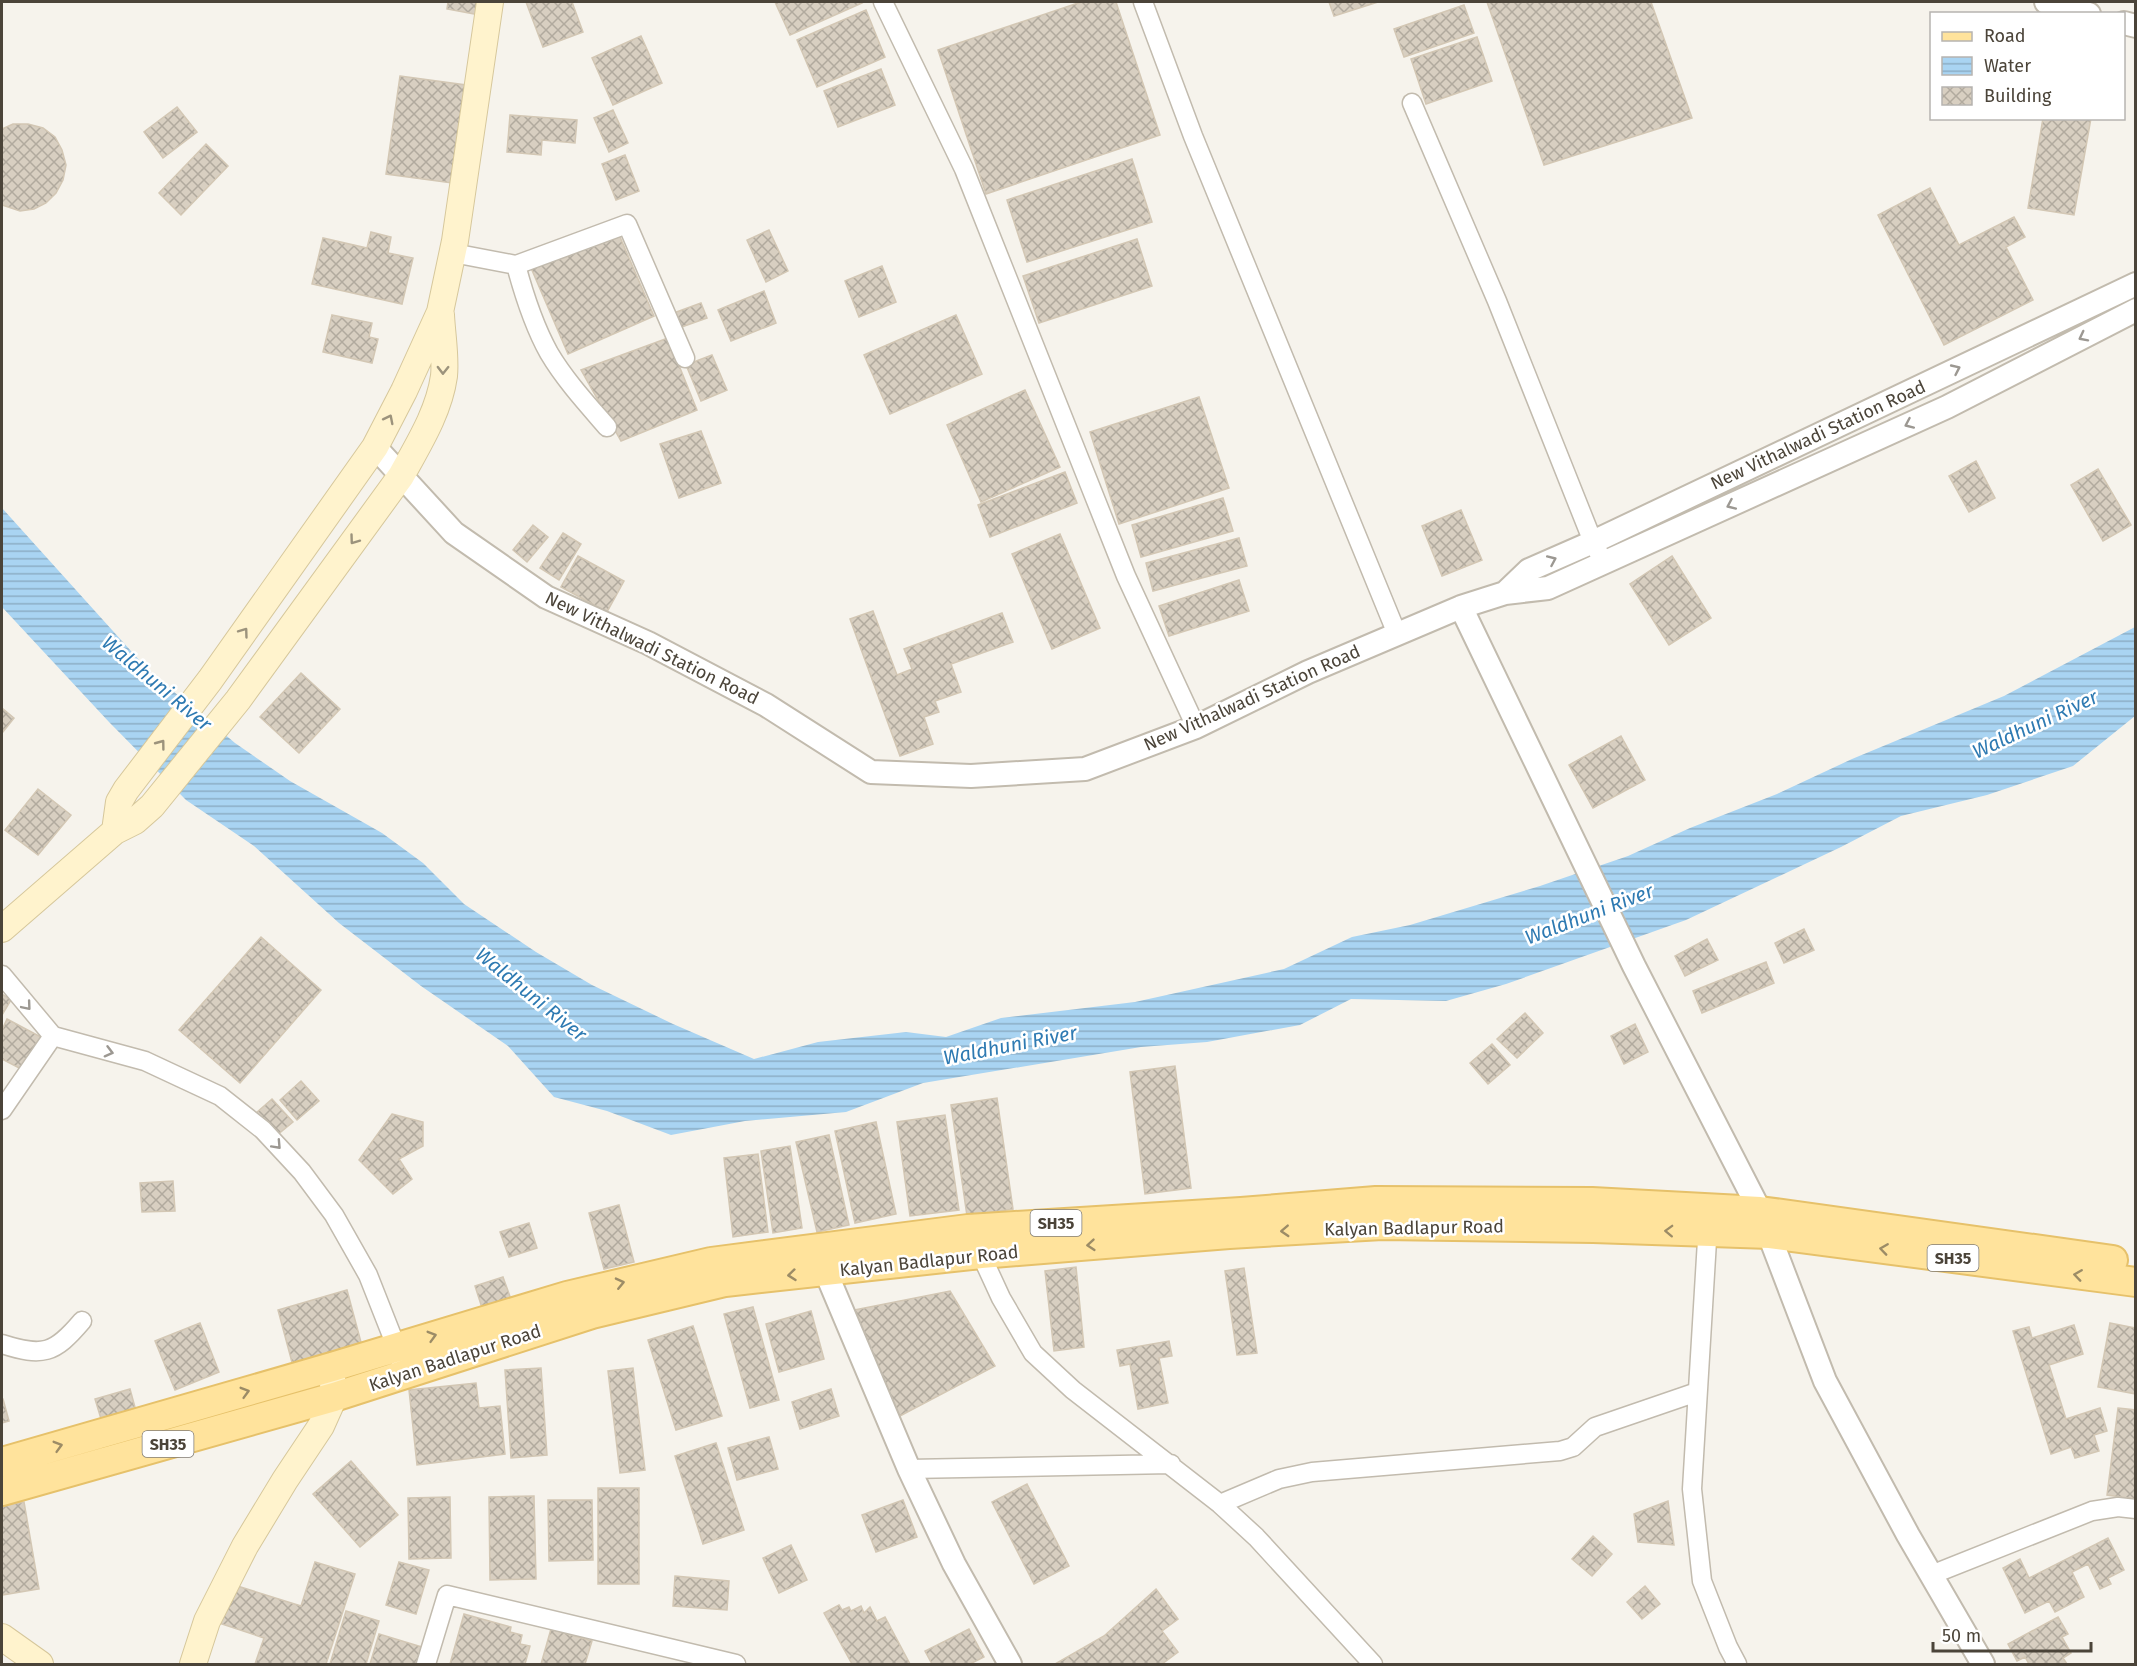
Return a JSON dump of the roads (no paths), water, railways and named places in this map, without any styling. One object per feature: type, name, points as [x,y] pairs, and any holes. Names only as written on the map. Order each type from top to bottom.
[{"type":"main road","points":[[115,831],[119,802],[126,790],[210,680],[375,447],[404,391],[440,312],[453,253],[490,2]]},
{"type":"main road","points":[[2,929],[115,831],[135,821],[152,806],[238,700],[401,476],[421,441],[435,407],[444,376],[440,312]]},
{"type":"main road","name":"Kalyan Badlapur Road","points":[[2,1491],[334,1397],[592,1314],[820,1259],[968,1228],[1241,1212],[1376,1201],[1592,1202],[1708,1219]]},
{"type":"main road","name":"Kalyan Badlapur Road","points":[[2,1462],[332,1367],[567,1296],[711,1262],[981,1254],[1229,1234],[1382,1225],[1708,1219],[1765,1222],[2136,1263]]},
{"type":"main road","name":"Kalyan Badlapur Road","points":[[1765,1222],[2136,1282]]},
{"type":"main road","points":[[193,1665],[207,1621],[230,1574],[279,1490],[321,1426],[334,1397],[332,1367]]},
{"type":"main road","points":[[2,1637],[40,1665]]},
{"type":"street","points":[[884,2],[964,169],[1126,576],[1196,727]]},
{"type":"street","points":[[1143,2],[1197,147],[1397,634]]},
{"type":"street","points":[[2046,2],[2082,12]]},
{"type":"street","points":[[1412,103],[1497,301],[1593,542],[1604,562]]},
{"type":"street","points":[[453,253],[516,265],[627,224],[685,358]]},
{"type":"street","points":[[516,265],[525,299],[549,352],[573,388],[608,427]]},
{"type":"street","name":"New Vithalwadi Station Road","points":[[1505,593],[1528,570],[1593,542],[2136,284]]},
{"type":"street","name":"New Vithalwadi Station Road","points":[[375,447],[454,533],[546,597],[648,643],[766,705],[871,772],[971,776],[1085,768],[1196,727],[1308,672],[1461,607],[1505,593],[1548,588],[1947,407],[2136,310]]},
{"type":"street","points":[[1812,438],[1825,462]]},
{"type":"street","points":[[1461,607],[1634,966],[1765,1222],[1826,1381],[1931,1575],[1983,1665]]},
{"type":"street","points":[[2,975],[53,1036],[145,1061],[220,1096],[263,1130],[302,1172],[334,1215],[368,1275],[396,1346],[401,1374]]},
{"type":"street","points":[[2,1110],[53,1036]]},
{"type":"street","points":[[1708,1219],[1692,1489],[1702,1581],[1737,1665]]},
{"type":"street","points":[[968,1228],[1001,1298],[1033,1353],[1073,1390],[1171,1464],[1256,1537],[1373,1665]]},
{"type":"street","points":[[820,1259],[909,1469],[954,1564],[1010,1665]]},
{"type":"street","points":[[2,1344],[26,1352],[45,1351],[66,1340],[82,1321]]},
{"type":"street","points":[[1220,1504],[1279,1479],[1312,1472],[1560,1451],[1573,1447],[1595,1427],[1697,1392]]},
{"type":"street","points":[[909,1469],[1171,1464]]},
{"type":"street","points":[[1931,1575],[2092,1511],[2118,1507],[2136,1509]]},
{"type":"street","points":[[426,1665],[447,1595],[736,1665]]},
{"type":"water","name":"Waldhuni River","points":[[2,508],[149,671],[235,743],[290,781],[382,833],[423,863],[464,904],[536,952],[592,985],[673,1024],[754,1059],[818,1042],[906,1032],[946,1037],[1001,1018],[1135,1002],[1284,969],[1352,937],[1410,925],[1540,886],[1628,856],[2004,696],[2135,627],[2135,716],[2073,766],[1987,795],[1901,816],[1686,920],[1506,984],[1446,1001],[1351,999],[1300,1025],[1207,1042],[1141,1047],[923,1083],[846,1112],[745,1121],[671,1135],[607,1111],[554,1097],[508,1046],[421,986],[339,923],[254,846],[186,800],[109,722],[2,607]]}]
